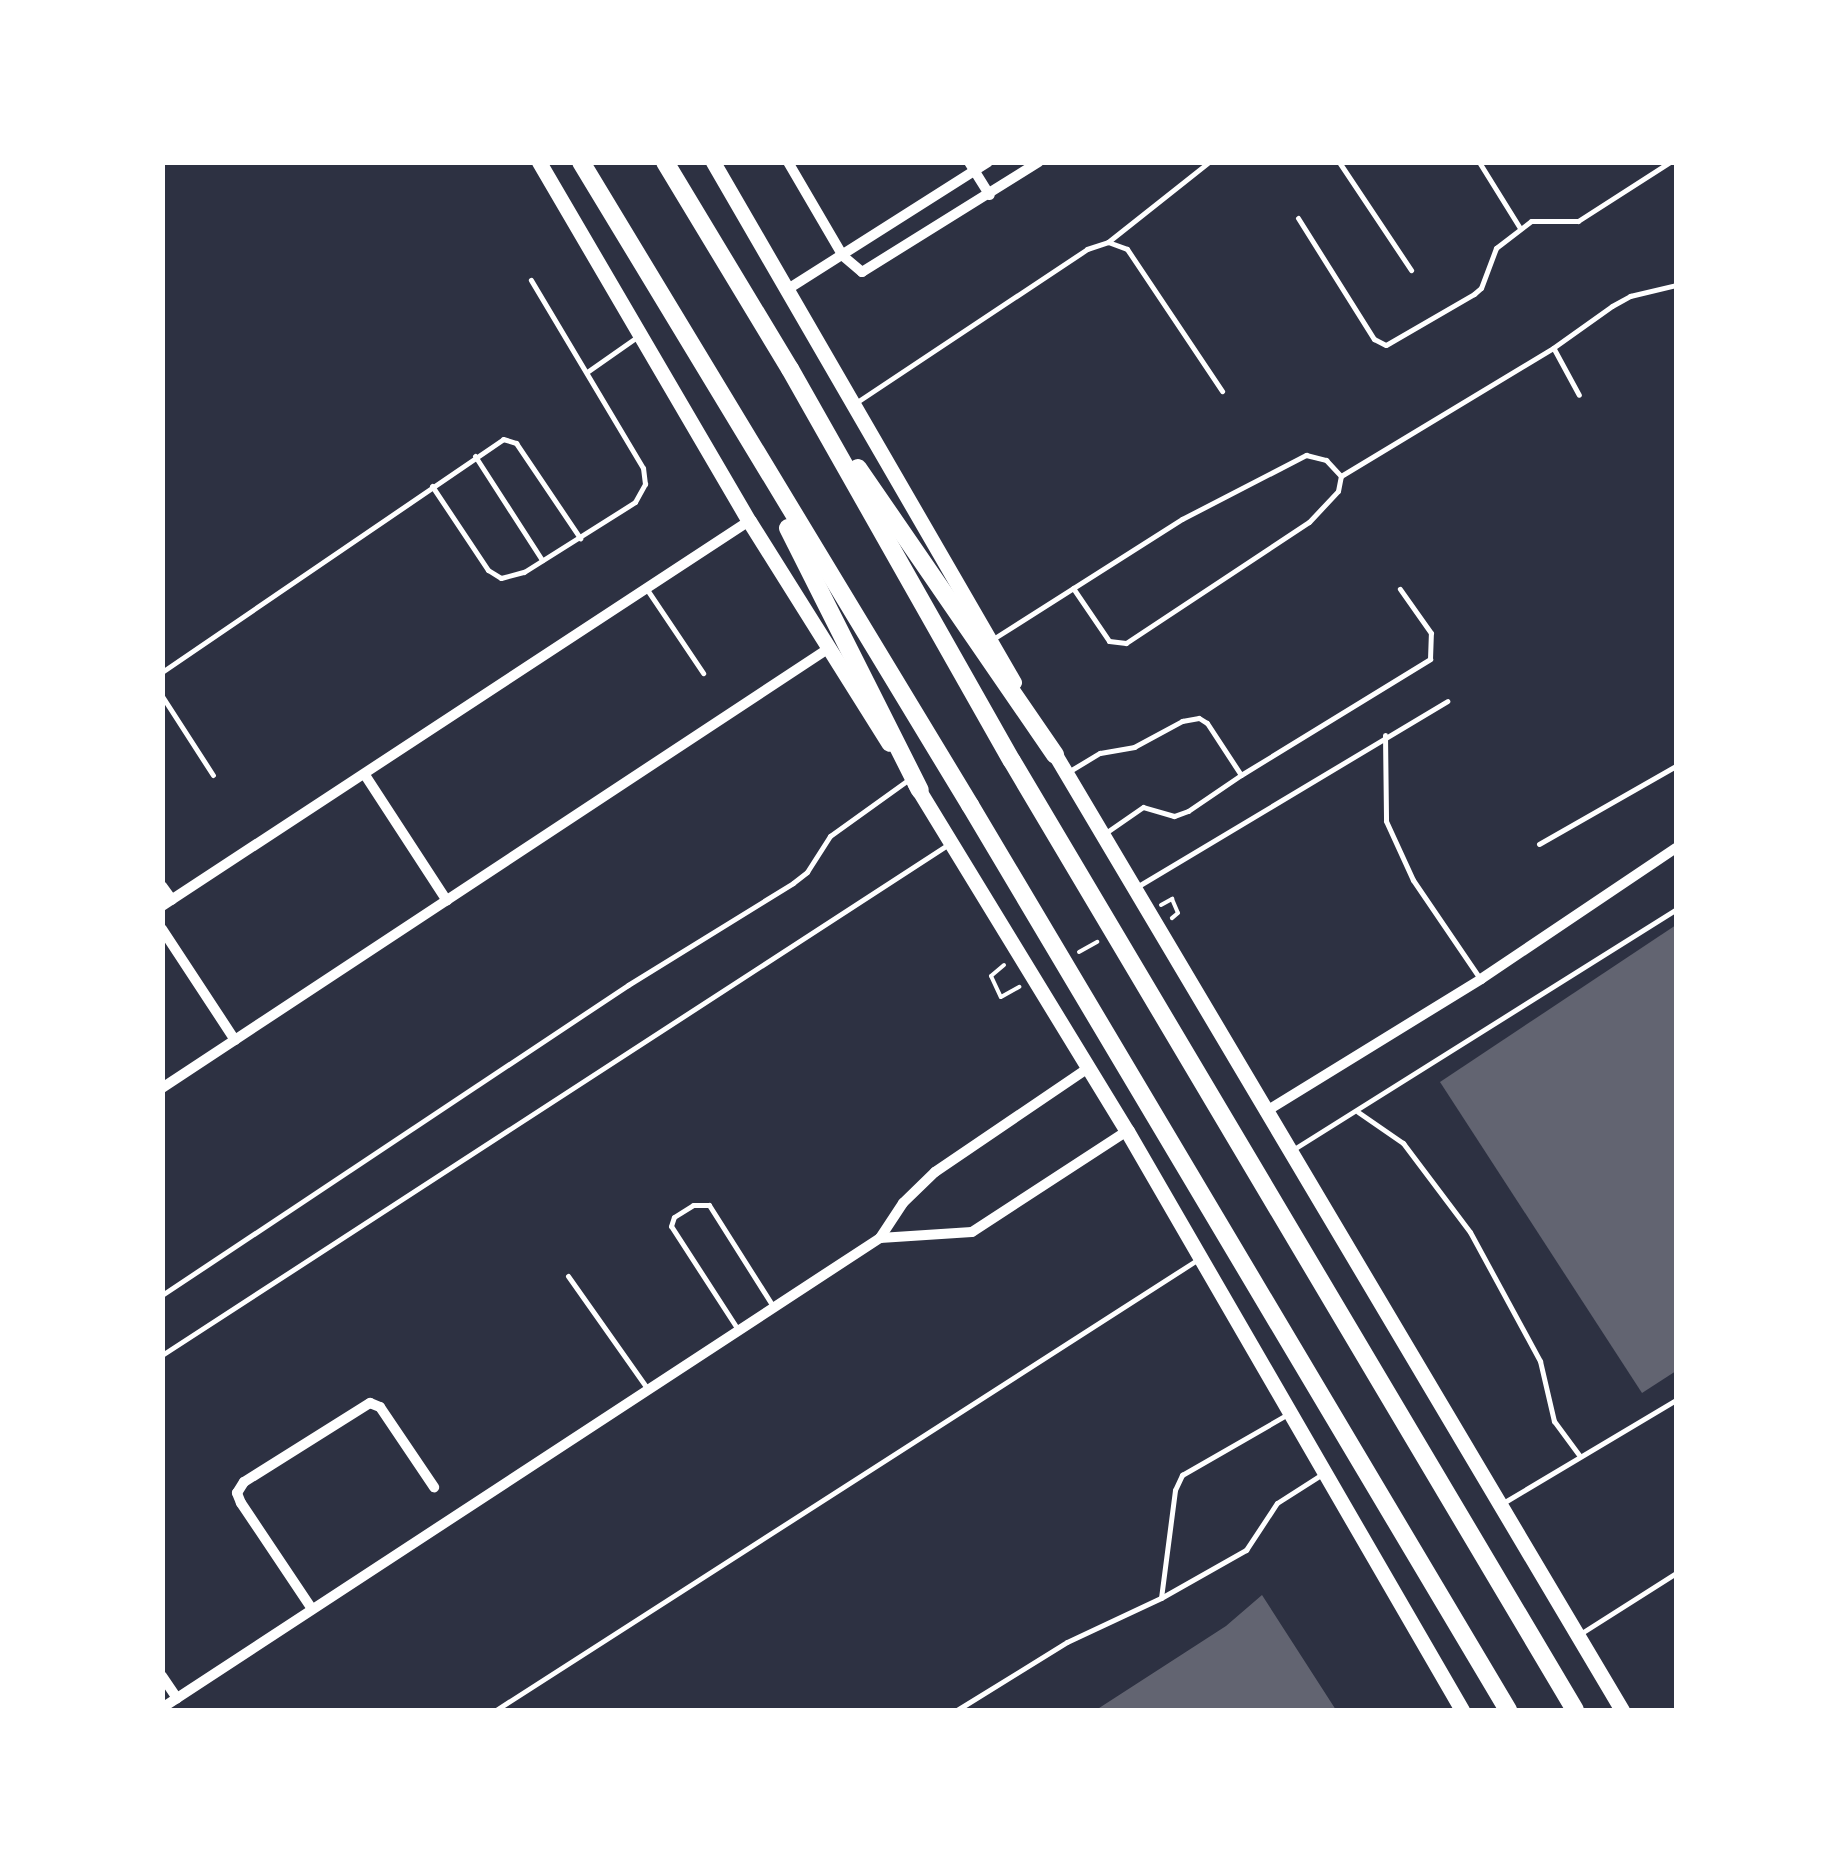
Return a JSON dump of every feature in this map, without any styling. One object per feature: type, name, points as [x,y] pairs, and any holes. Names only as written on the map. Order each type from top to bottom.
[{"type":"highway","points":[[581,162],[970,805],[1508,1710]]},
{"type":"highway","points":[[665,162],[790,369],[1022,778],[1575,1710]]},
{"type":"highway","points":[[790,369],[1055,755]]},
{"type":"highway","points":[[730,412],[915,784]]},
{"type":"main road","points":[[539,162],[749,521],[1127,1132],[1462,1710]]},
{"type":"main road","points":[[713,162],[1133,890],[1622,1710]]},
{"type":"street","points":[[788,162],[842,256],[862,272],[1039,162]]},
{"type":"street","points":[[788,289],[972,167],[988,162]]},
{"type":"street","points":[[972,167],[990,195]]},
{"type":"street","points":[[162,886],[168,903],[648,591],[749,521]]},
{"type":"street","points":[[162,1088],[829,648]]},
{"type":"street","points":[[365,775],[447,901]]},
{"type":"street","points":[[1265,1112],[1481,980],[1676,848]]},
{"type":"street","points":[[162,929],[235,1040]]},
{"type":"street","points":[[162,1708],[880,1238],[903,1202],[935,1172],[1088,1068]]},
{"type":"street","points":[[880,1238],[972,1232],[1127,1132]]},
{"type":"street","points":[[312,1609],[240,1503],[238,1493],[244,1482],[370,1403],[380,1407],[434,1487]]},
{"type":"street","points":[[162,1676],[177,1698]]},
{"type":"lane","points":[[855,404],[1087,249],[1108,242],[1209,162]]},
{"type":"lane","points":[[1339,162],[1411,270]]},
{"type":"lane","points":[[1479,162],[1520,229]]},
{"type":"lane","points":[[1298,218],[1374,340],[1386,344],[1481,288],[1496,248],[1520,229],[1541,218],[1566,224],[1578,221],[1670,162]]},
{"type":"lane","points":[[1108,242],[1127,249],[1222,391]]},
{"type":"lane","points":[[432,486],[488,570],[501,578],[512,578],[636,502],[644,484],[643,468],[531,280]]},
{"type":"lane","points":[[1073,588],[1109,641],[1126,643],[1308,522],[1338,491],[1341,476],[1553,348],[1630,296],[1676,285]]},
{"type":"lane","points":[[587,372],[640,336]]},
{"type":"lane","points":[[1553,348],[1579,394]]},
{"type":"lane","points":[[162,672],[503,440],[516,443],[580,538]]},
{"type":"lane","points":[[990,641],[1182,520],[1306,455],[1326,460],[1341,476]]},
{"type":"lane","points":[[475,456],[542,560]]},
{"type":"lane","points":[[1102,835],[1142,807],[1174,816],[1188,811],[1430,659],[1431,633],[1400,589]]},
{"type":"lane","points":[[648,591],[703,672]]},
{"type":"lane","points":[[162,696],[213,775]]},
{"type":"lane","points":[[1133,890],[1292,798],[1385,736],[1447,701]]},
{"type":"lane","points":[[1065,774],[1100,753],[1134,746],[1182,721],[1199,718],[1207,722],[1241,776]]},
{"type":"lane","points":[[1385,736],[1386,822],[1413,880],[1481,980]]},
{"type":"lane","points":[[1539,844],[1676,766]]},
{"type":"lane","points":[[162,1295],[628,984],[794,883],[807,872],[830,836],[915,784]]},
{"type":"lane","points":[[162,1355],[951,842]]},
{"type":"lane","points":[[1290,1151],[1358,1112],[1676,909]]},
{"type":"lane","points":[[1358,1112],[1403,1143],[1470,1232],[1540,1361],[1554,1420],[1580,1454]]},
{"type":"lane","points":[[739,1330],[671,1226],[674,1217],[693,1205],[709,1205],[774,1308]]},
{"type":"lane","points":[[496,1710],[1200,1258]]},
{"type":"lane","points":[[568,1276],[649,1390]]},
{"type":"lane","points":[[1501,1504],[1676,1400]]},
{"type":"lane","points":[[1161,1598],[1174,1490],[1182,1475],[1290,1413]]},
{"type":"lane","points":[[957,1710],[1067,1642],[1161,1598],[1246,1550],[1277,1503],[1326,1471]]},
{"type":"lane","points":[[1578,1636],[1676,1572]]},
{"type":"path","points":[[1155,909],[1172,899]]},
{"type":"path","points":[[1070,958],[1104,938]]},
{"type":"path","points":[[1018,987],[1001,997],[991,976],[1019,952]]},
{"type":"building","points":[[1676,925],[1676,1371],[1642,1393],[1440,1082]]},
{"type":"building","points":[[1262,1595],[1336,1710],[1096,1710],[1226,1626]]}]
